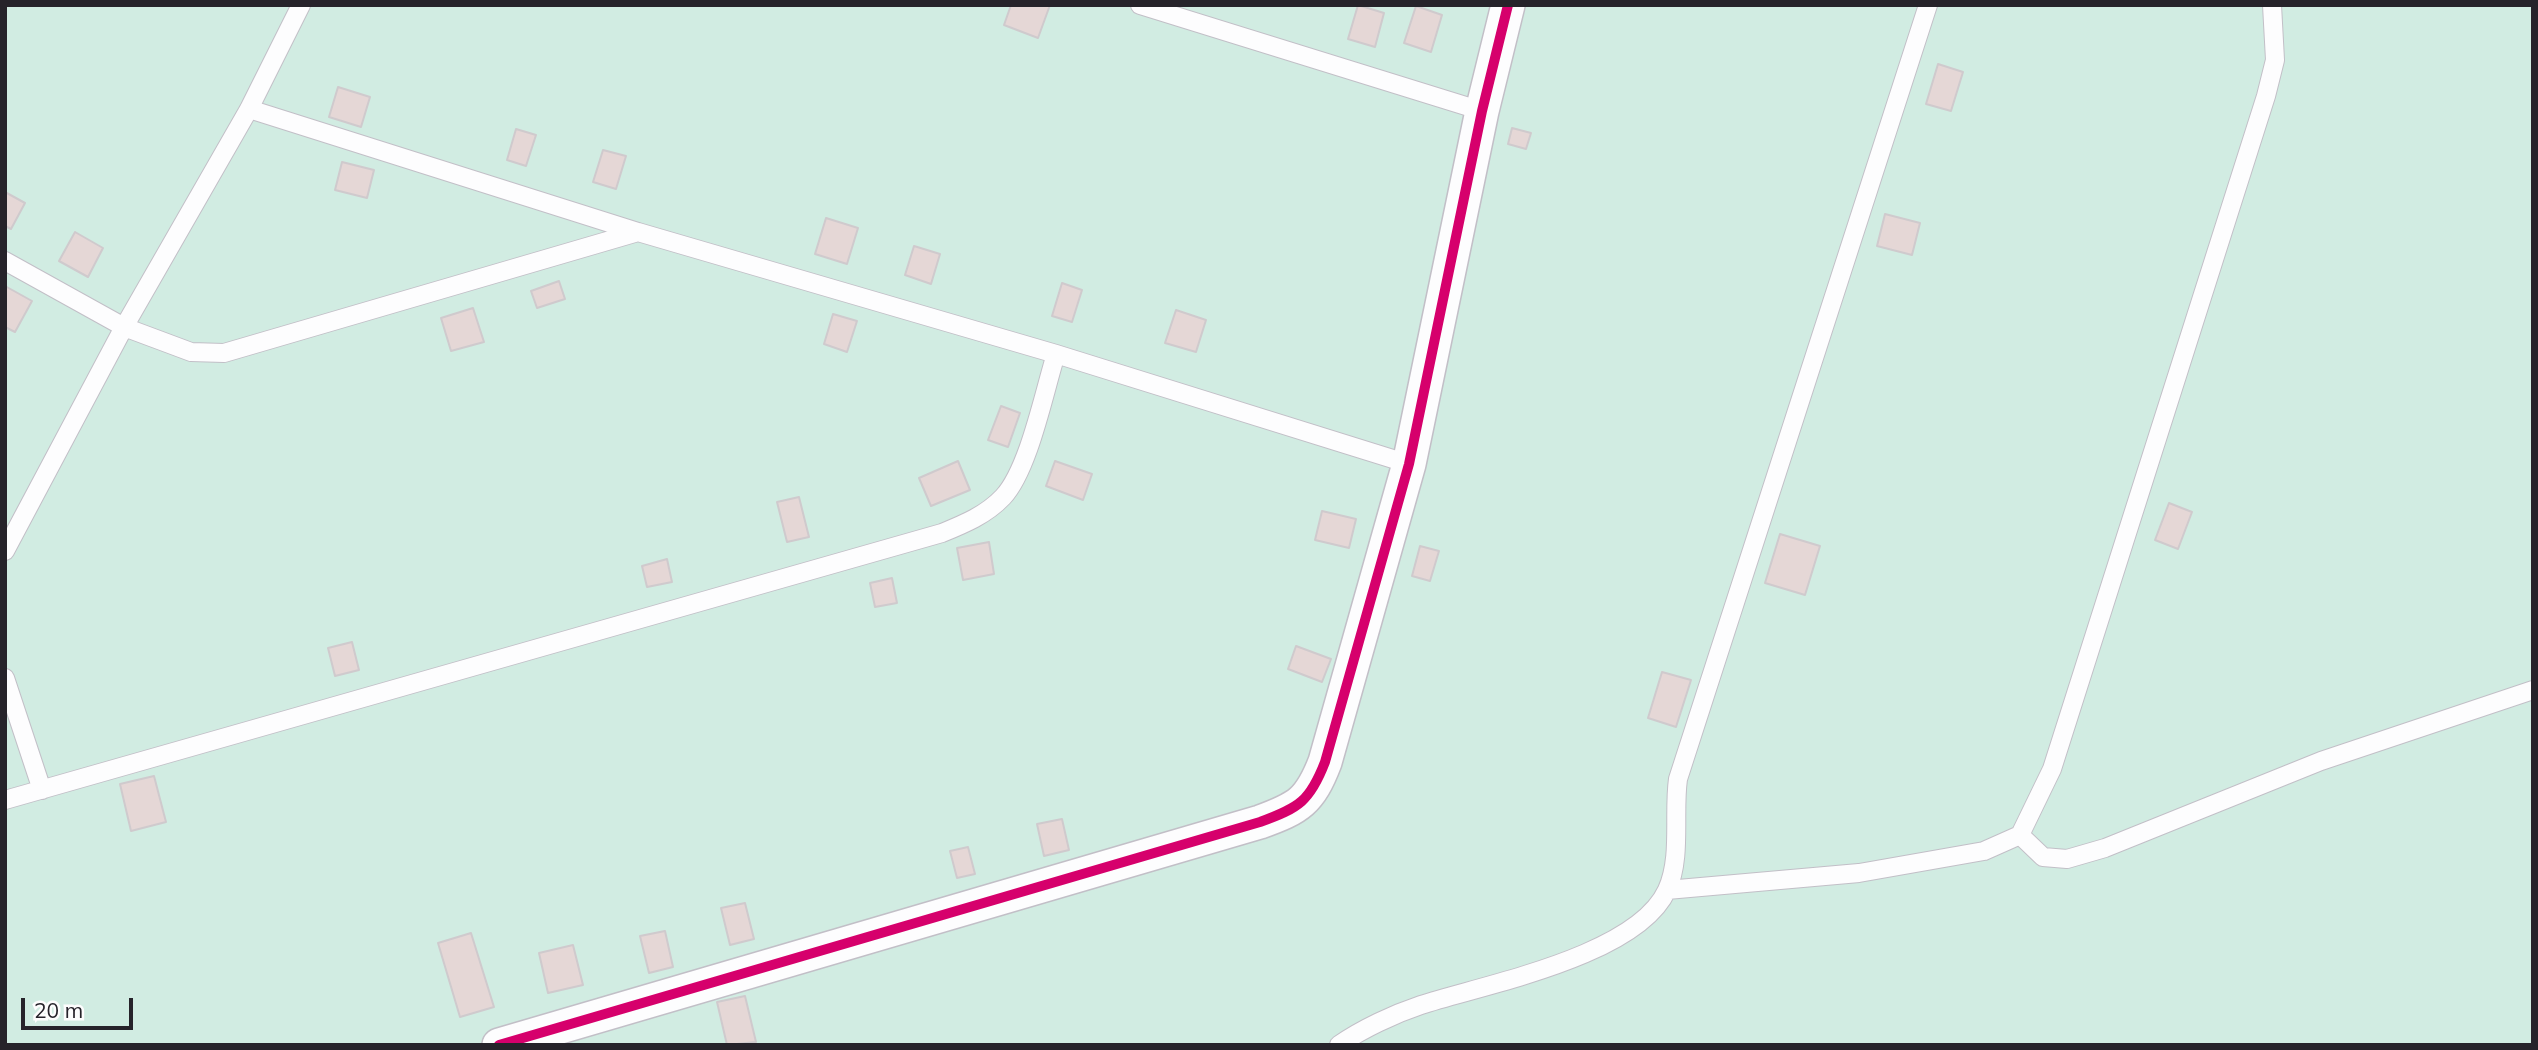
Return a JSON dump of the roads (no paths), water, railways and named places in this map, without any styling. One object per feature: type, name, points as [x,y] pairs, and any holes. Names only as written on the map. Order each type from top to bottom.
[{"type":"street","points":[[499,1045],[1294,810],[1314,790],[1325,762],[1409,464],[1482,111],[1508,5]]},
{"type":"lane","points":[[5,551],[124,327],[249,109],[300,5]]},
{"type":"lane","points":[[1140,5],[1482,111]]},
{"type":"lane","points":[[1328,1045],[1345,1041],[1417,1006],[1584,956],[1646,918],[1667,890],[1675,855],[1674,808],[1678,779],[1928,5]]},
{"type":"lane","points":[[1667,890],[1859,873],[1983,851],[2020,835],[2052,769],[2266,96],[2275,60],[2272,5]]},
{"type":"lane","points":[[249,109],[638,232],[1056,354],[1409,464]]},
{"type":"lane","points":[[5,261],[124,327],[191,352],[224,353],[638,232]]},
{"type":"lane","points":[[5,800],[942,533],[977,519],[1003,497],[1020,473],[1056,354]]},
{"type":"lane","points":[[5,678],[42,790]]},
{"type":"lane","points":[[2020,835],[2043,858],[2067,859],[2105,848],[2321,761],[2533,690]]}]
